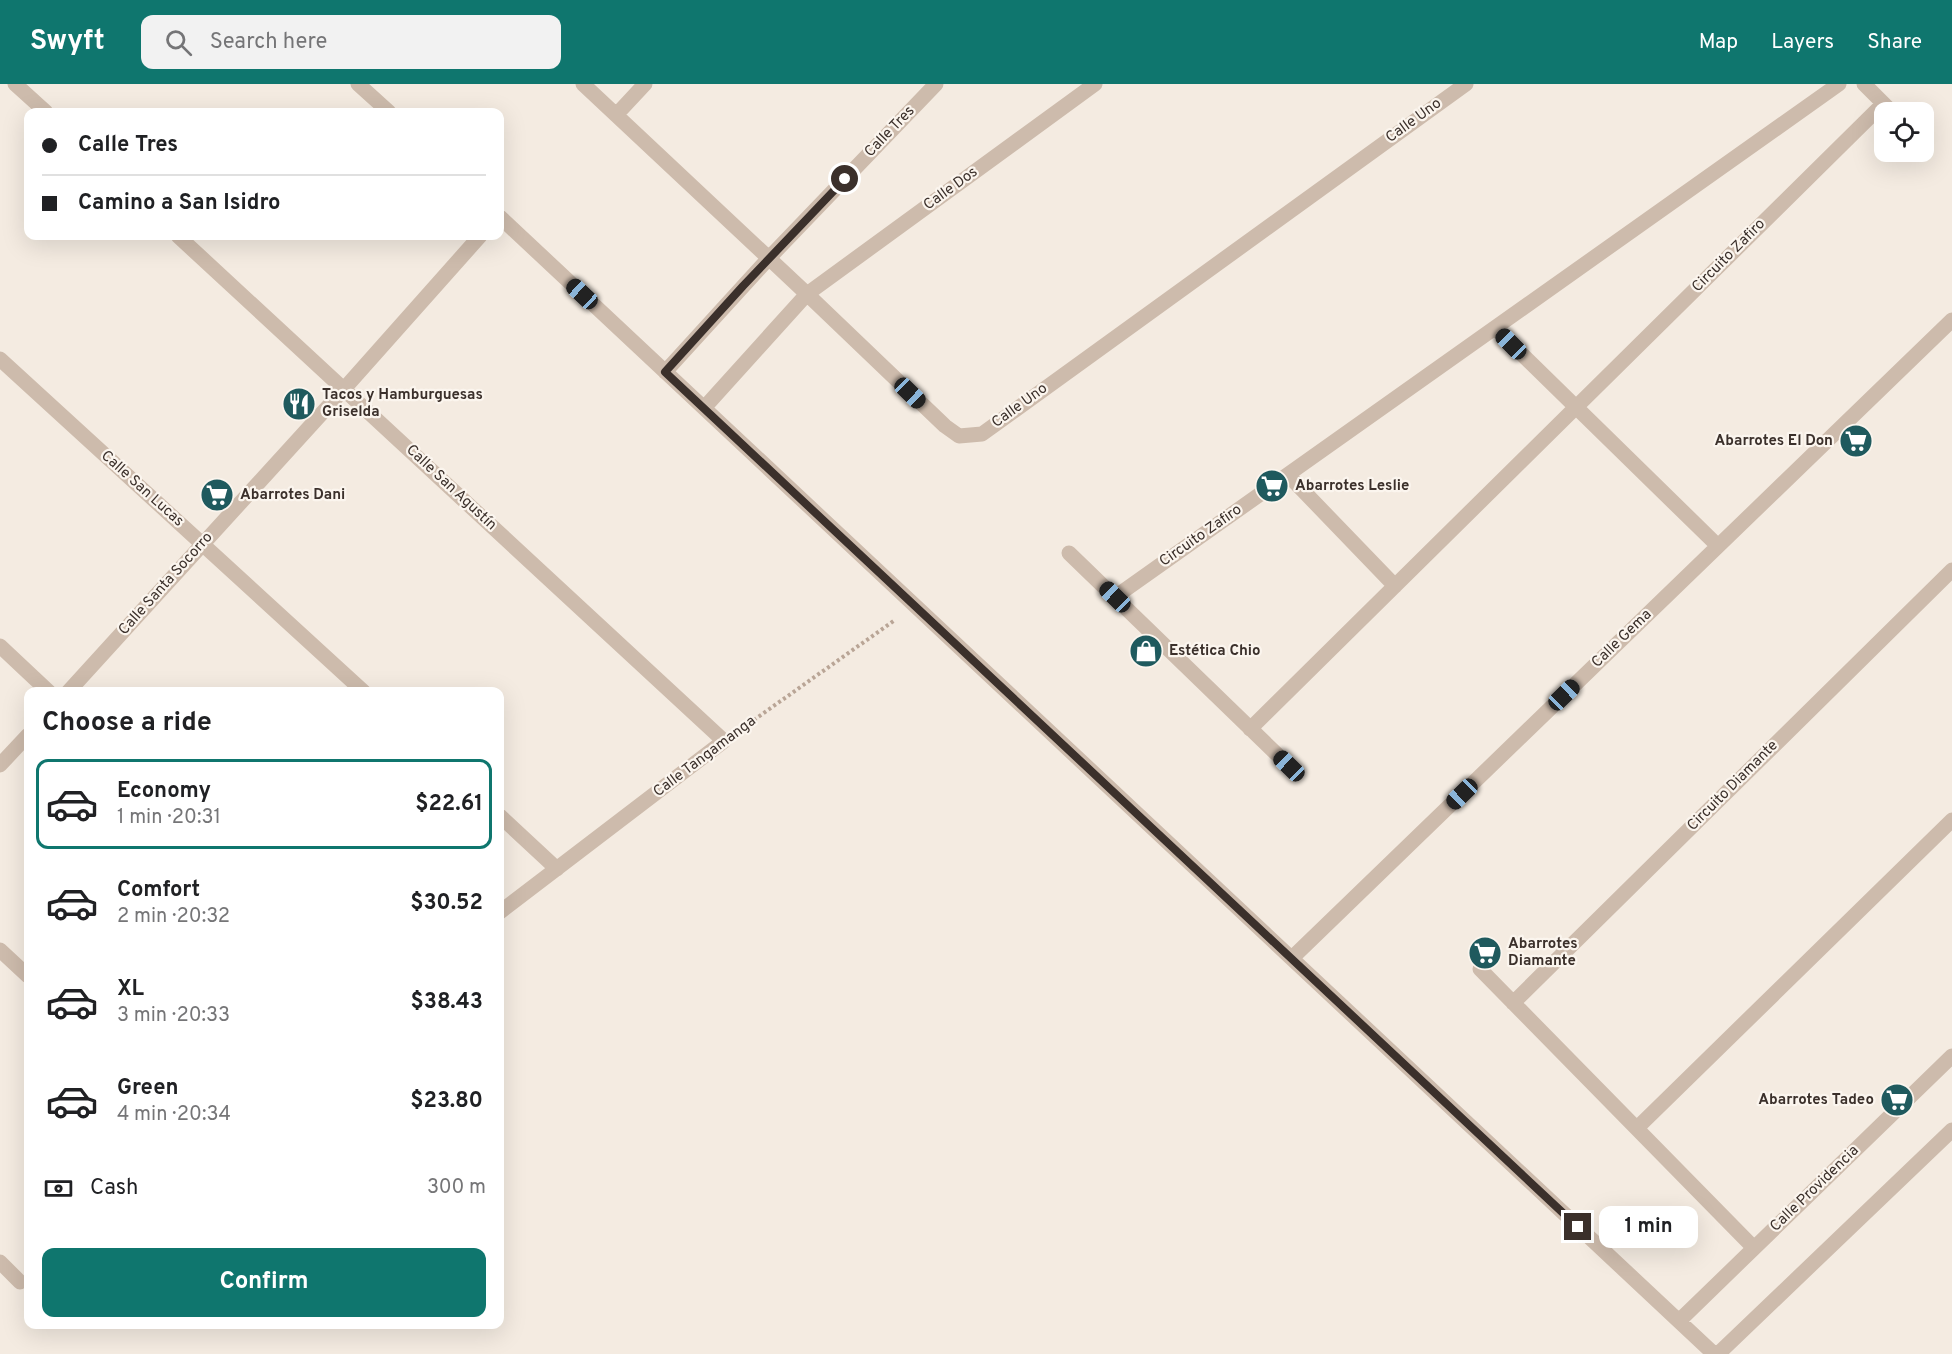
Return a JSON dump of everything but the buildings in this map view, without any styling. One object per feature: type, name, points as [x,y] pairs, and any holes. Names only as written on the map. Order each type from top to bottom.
[{"type":"street","points":[[15,84],[41,108]]},
{"type":"street","points":[[358,84],[385,108]]},
{"type":"street","name":"Calle Uno","points":[[583,84],[945,426],[959,436],[982,434],[1466,84]]},
{"type":"street","points":[[617,114],[645,84]]},
{"type":"street","name":"Calle Tres","points":[[665,372],[769,258],[936,84]]},
{"type":"street","name":"Calle Dos","points":[[704,408],[807,294],[1095,84]]},
{"type":"street","name":"Circuito Zafiro","points":[[1115,597],[1839,84]]},
{"type":"street","name":"Circuito Zafiro","points":[[1864,84],[1882,102]]},
{"type":"street","name":"Circuito Zafiro","points":[[1250,729],[1575,408],[1874,121]]},
{"type":"street","points":[[504,221],[1716,1354],[1952,1130]]},
{"type":"street","name":"Calle San Agustín","points":[[182,240],[724,741]]},
{"type":"street","name":"Calle Santa Socorro","points":[[73,687],[476,240]]},
{"type":"street","name":"Calle Gema","points":[[1292,958],[1952,320]]},
{"type":"street","points":[[1495,328],[1718,546]]},
{"type":"street","name":"Calle San Lucas","points":[[0,359],[359,687]]},
{"type":"street","points":[[1288,475],[1395,586]]},
{"type":"street","points":[[1069,552],[1289,766]]},
{"type":"street","name":"Circuito Diamante","points":[[1513,1003],[1952,570]]},
{"type":"street","points":[[0,646],[44,687]]},
{"type":"street","points":[[0,765],[24,739]]},
{"type":"street","name":"Calle Tangamanga","points":[[504,909],[724,741]]},
{"type":"street","points":[[504,820],[557,869]]},
{"type":"street","points":[[1637,1128],[1952,820]]},
{"type":"street","points":[[0,950],[24,972]]},
{"type":"street","points":[[1480,969],[1754,1248]]},
{"type":"street","name":"Calle Providencia","points":[[1679,1321],[1952,1056]]},
{"type":"street","points":[[0,1262],[20,1282]]},
{"type":"path","name":"Calle Tangamanga","points":[[724,741],[915,606]]},
{"type":"place","name":"Tacos y Hamburguesas Griselda","points":[[299,404]]},
{"type":"place","name":"Abarrotes El Don","points":[[1856,441]]},
{"type":"place","name":"Abarrotes Leslie","points":[[1272,486]]},
{"type":"place","name":"Abarrotes Dani","points":[[217,495]]},
{"type":"place","name":"Estética Chio","points":[[1146,651]]},
{"type":"place","name":"Abarrotes Diamante","points":[[1485,953]]},
{"type":"place","name":"Abarrotes Tadeo","points":[[1897,1100]]},
{"type":"route","points":[[845,179],[665,372],[1578,1227]]}]
